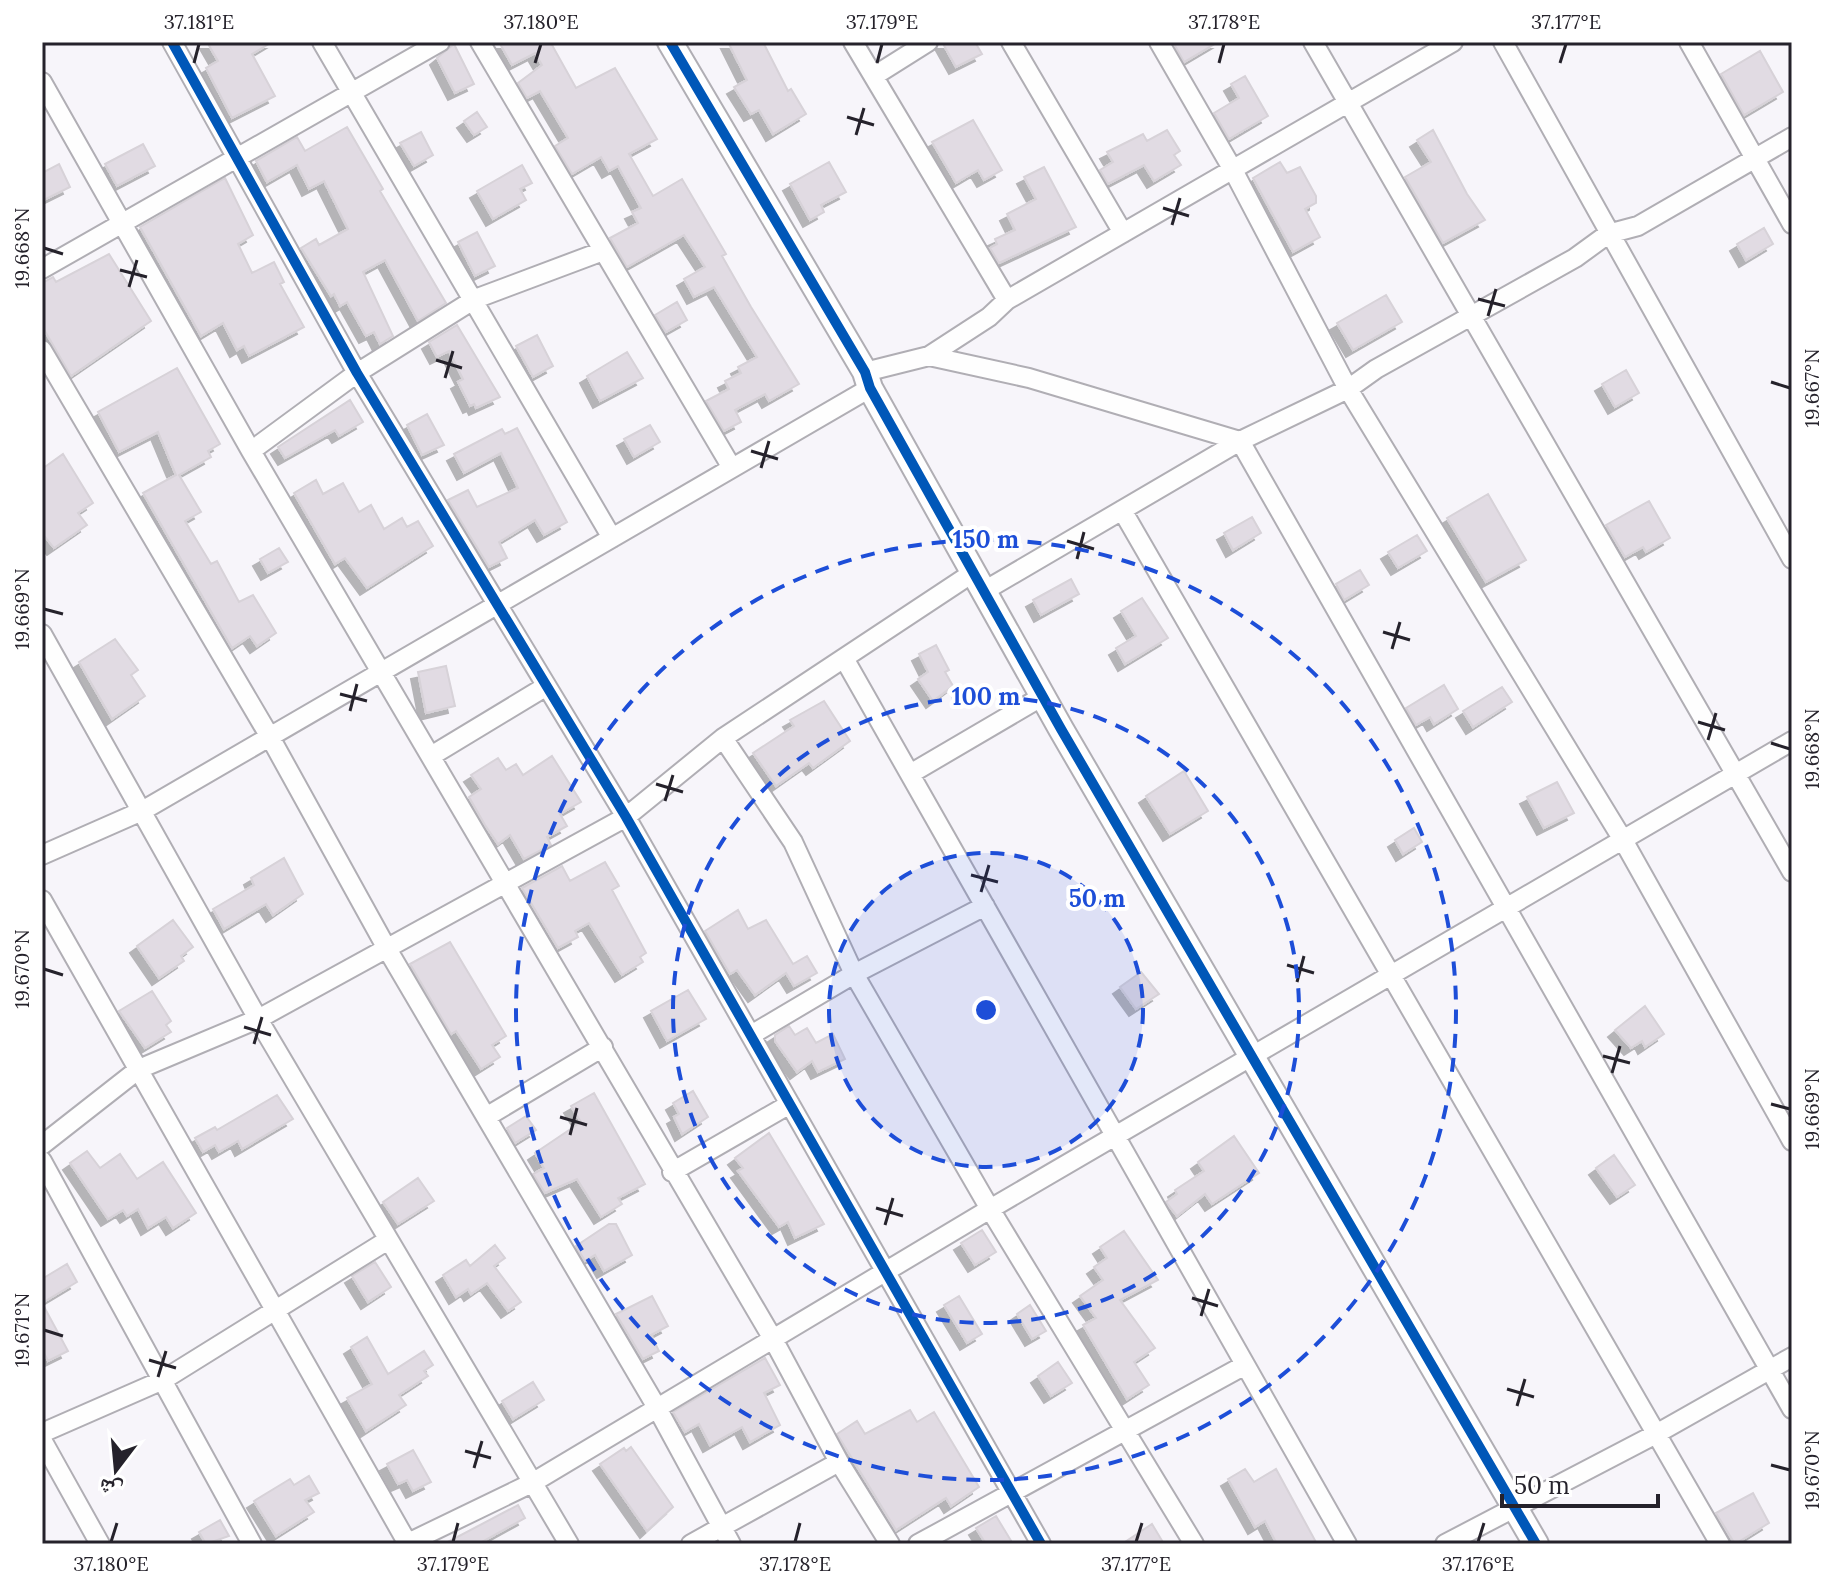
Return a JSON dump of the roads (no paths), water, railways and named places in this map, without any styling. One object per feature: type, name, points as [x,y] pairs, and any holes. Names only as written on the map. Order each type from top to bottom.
[{"type":"street","points":[[172,42],[357,373],[626,817],[1041,1544]]},
{"type":"street","points":[[322,42],[612,538]]},
{"type":"street","points":[[42,269],[440,42]]},
{"type":"street","points":[[480,42],[732,468]]},
{"type":"street","points":[[670,42],[868,380],[1043,696],[1460,1419],[1536,1544]]},
{"type":"street","points":[[853,42],[1007,300]]},
{"type":"street","points":[[874,76],[928,42]]},
{"type":"street","points":[[1011,42],[1123,233]]},
{"type":"street","points":[[1159,42],[1233,170],[1348,389],[1623,840],[1792,1141]]},
{"type":"street","points":[[1313,42],[1792,872]]},
{"type":"street","points":[[42,855],[142,811],[732,468],[868,380],[929,356],[989,317],[1007,300],[1453,42]]},
{"type":"street","points":[[1503,42],[1792,559]]},
{"type":"street","points":[[1689,42],[1792,224]]},
{"type":"street","points":[[42,82],[251,451],[603,1047],[672,1172],[773,1339],[839,1462],[890,1544]]},
{"type":"street","points":[[42,1145],[139,1069],[258,1019],[626,817],[723,738],[845,660],[979,582],[1122,510],[1240,441],[1348,389],[1469,316],[1575,258],[1608,234],[1638,226],[1792,137]]},
{"type":"street","points":[[251,451],[357,373],[475,299],[603,251]]},
{"type":"street","points":[[42,350],[270,737],[386,947],[656,1406],[731,1544]]},
{"type":"street","points":[[929,356],[1029,378],[1240,441],[1792,1409]]},
{"type":"street","points":[[1122,510],[1720,1544]]},
{"type":"street","points":[[42,634],[258,1019],[569,1544]]},
{"type":"street","points":[[845,660],[1347,1544]]},
{"type":"street","points":[[431,756],[545,687]]},
{"type":"street","points":[[910,774],[1043,696]]},
{"type":"street","points":[[723,738],[793,842],[854,974],[990,1209],[1128,1430],[1194,1544]]},
{"type":"street","points":[[42,900],[407,1544],[532,1483],[656,1406],[990,1209],[1792,741]]},
{"type":"street","points":[[751,1035],[854,974],[985,906]]},
{"type":"street","points":[[486,1117],[603,1047]]},
{"type":"street","points":[[672,1172],[790,1104]]},
{"type":"street","points":[[42,1161],[252,1544]]},
{"type":"street","points":[[42,1433],[163,1380],[388,1240]]},
{"type":"street","points":[[1445,1544],[1656,1434],[1792,1357]]},
{"type":"street","points":[[918,1544],[1245,1365]]},
{"type":"street","points":[[42,1440],[100,1544]]},
{"type":"street","points":[[691,1544],[721,1524],[839,1462]]}]
